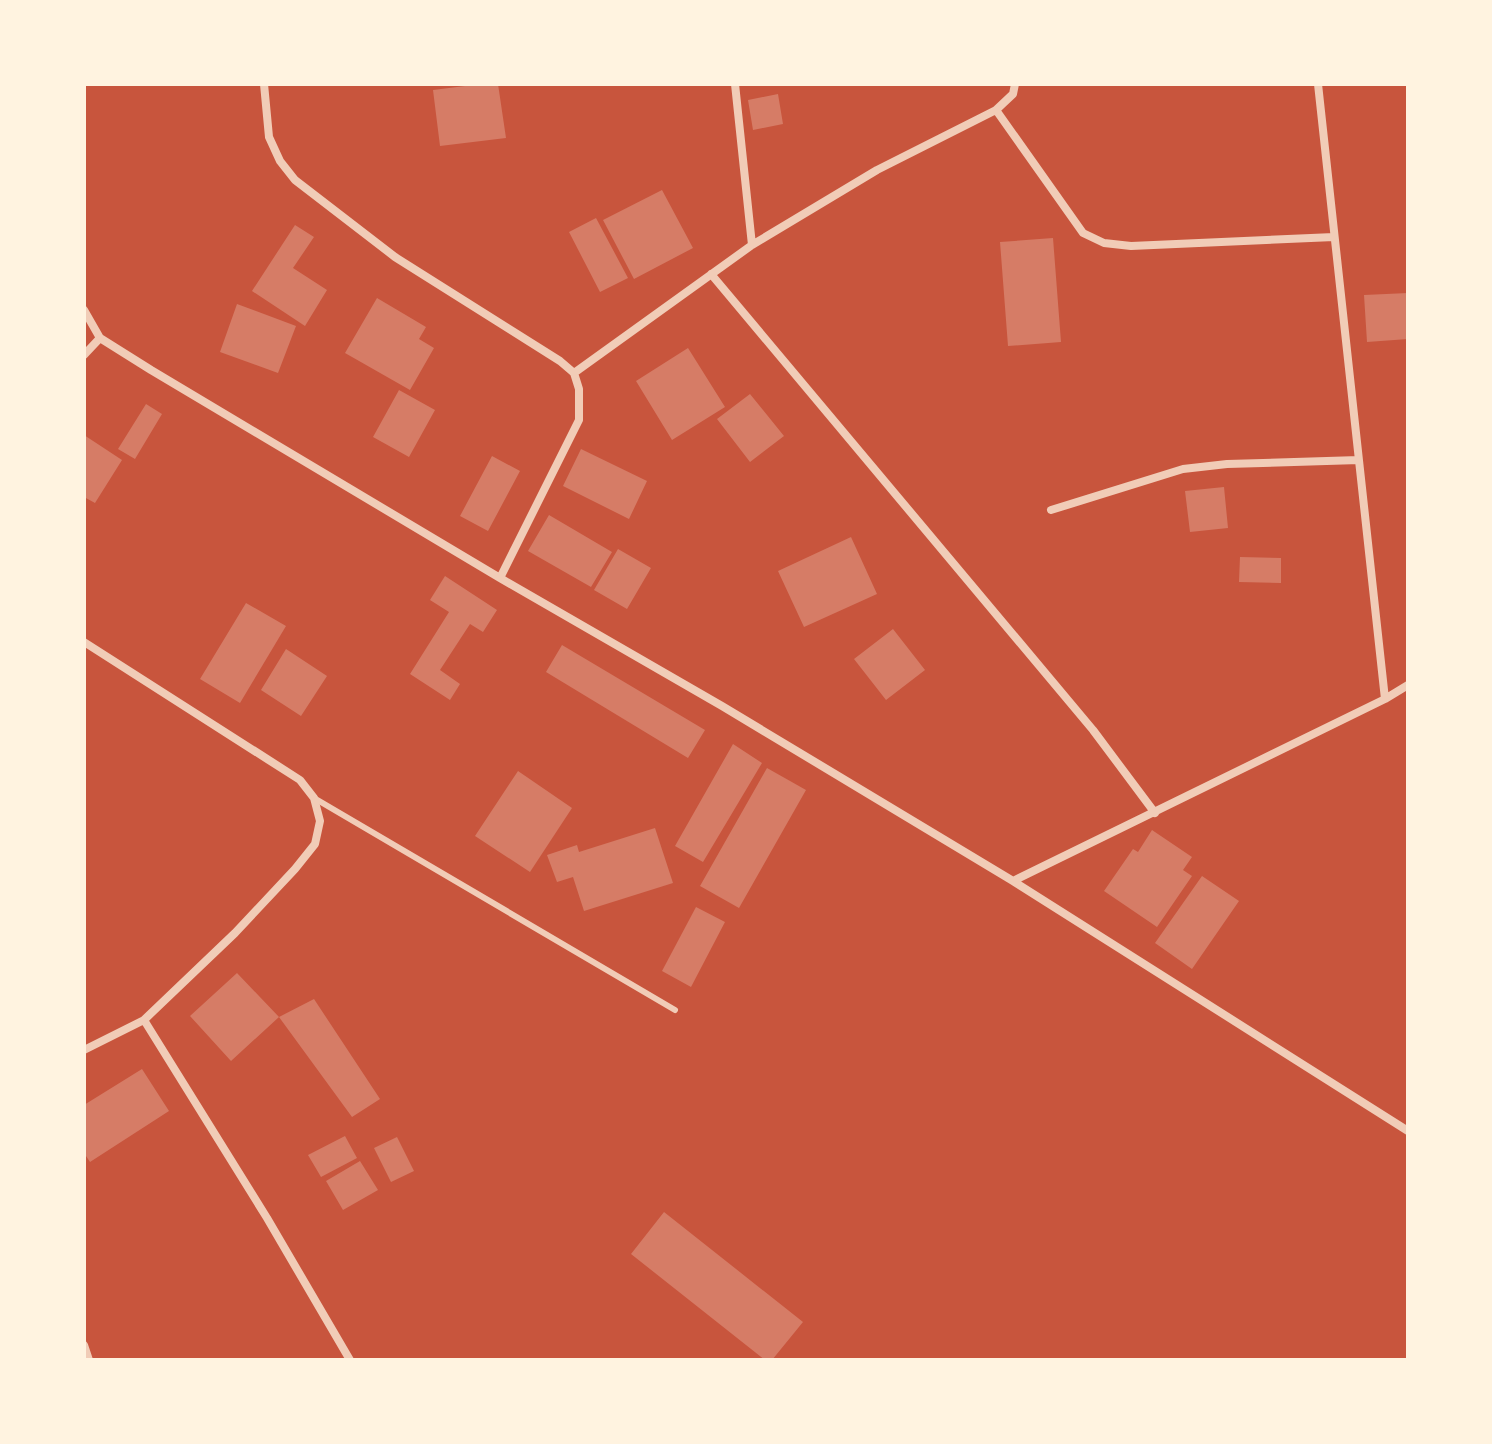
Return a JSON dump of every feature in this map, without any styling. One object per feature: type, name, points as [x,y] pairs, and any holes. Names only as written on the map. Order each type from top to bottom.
[{"type":"street","points":[[264,84],[269,137],[280,161],[295,180],[395,257],[560,361],[574,373],[579,389],[579,420],[500,578]]},
{"type":"street","points":[[735,84],[752,245]]},
{"type":"street","points":[[574,373],[752,245],[877,170],[996,110],[1013,94],[1015,84]]},
{"type":"street","points":[[1318,84],[1385,699]]},
{"type":"street","points":[[996,110],[1083,233],[1104,243],[1131,246],[1334,237]]},
{"type":"street","points":[[711,274],[1093,730],[1155,813]]},
{"type":"street","points":[[84,310],[100,338],[151,370],[1013,881],[1408,1131]]},
{"type":"street","points":[[84,355],[100,338]]},
{"type":"street","points":[[1051,510],[1183,469],[1227,464],[1359,460]]},
{"type":"street","points":[[84,642],[300,780],[314,798],[320,821],[315,844],[235,933],[144,1020],[84,1050]]},
{"type":"street","points":[[1013,881],[1408,685]]},
{"type":"street","points":[[144,1020],[267,1218],[350,1360]]},
{"type":"street","points":[[84,1345],[89,1360]]},
{"type":"lane","points":[[314,798],[675,1010]]},
{"type":"building","points":[[498,84],[506,138],[440,146],[433,90]]},
{"type":"building","points":[[778,94],[783,124],[753,130],[748,100]]},
{"type":"building","points":[[662,190],[693,248],[634,279],[603,220]]},
{"type":"building","points":[[596,218],[628,278],[600,292],[569,232]]},
{"type":"building","points":[[295,225],[314,237],[293,268],[327,290],[305,326],[252,291]]},
{"type":"building","points":[[1053,238],[1061,342],[1008,346],[1000,242]]},
{"type":"building","points":[[1408,293],[1408,339],[1367,342],[1364,295]]},
{"type":"building","points":[[377,298],[426,327],[419,339],[434,348],[410,390],[345,353]]},
{"type":"building","points":[[237,304],[296,326],[278,373],[220,352]]},
{"type":"building","points":[[688,348],[725,407],[672,440],[636,381]]},
{"type":"building","points":[[399,390],[435,410],[409,457],[373,437]]},
{"type":"building","points":[[750,394],[784,436],[750,462],[717,419]]},
{"type":"building","points":[[146,404],[162,414],[135,459],[118,449]]},
{"type":"building","points":[[84,435],[122,460],[95,503],[84,497]]},
{"type":"building","points":[[581,449],[647,481],[629,519],[563,486]]},
{"type":"building","points":[[492,456],[520,471],[488,531],[460,516]]},
{"type":"building","points":[[1224,487],[1228,528],[1190,532],[1185,491]]},
{"type":"building","points":[[549,515],[612,552],[591,587],[528,551]]},
{"type":"building","points":[[851,537],[877,594],[804,627],[778,571]]},
{"type":"building","points":[[618,549],[651,568],[627,609],[594,590]]},
{"type":"building","points":[[1240,557],[1281,558],[1281,583],[1239,582]]},
{"type":"building","points":[[445,576],[497,610],[483,632],[470,624],[440,670],[460,684],[450,700],[410,674],[449,612],[430,600]]},
{"type":"building","points":[[246,603],[286,626],[240,703],[200,679]]},
{"type":"building","points":[[893,629],[925,670],[886,700],[854,659]]},
{"type":"building","points":[[562,645],[705,730],[688,758],[546,672]]},
{"type":"building","points":[[286,649],[327,676],[301,716],[261,690]]},
{"type":"building","points":[[733,744],[762,763],[703,862],[675,846]]},
{"type":"building","points":[[767,768],[806,790],[739,908],[700,886]]},
{"type":"building","points":[[518,771],[572,808],[530,872],[475,836]]},
{"type":"building","points":[[655,828],[673,883],[584,911],[573,877],[557,882],[547,855],[577,845],[579,852]]},
{"type":"building","points":[[1152,830],[1192,857],[1183,870],[1192,876],[1157,927],[1104,891],[1133,849],[1138,852]]},
{"type":"building","points":[[1202,876],[1239,901],[1192,969],[1155,943]]},
{"type":"building","points":[[696,907],[725,922],[691,987],[662,971]]},
{"type":"building","points":[[237,973],[279,1017],[231,1061],[190,1016]]},
{"type":"building","points":[[314,999],[380,1099],[352,1117],[279,1017]]},
{"type":"building","points":[[142,1069],[169,1111],[90,1162],[84,1153],[84,1105]]},
{"type":"building","points":[[345,1136],[357,1158],[321,1177],[308,1155]]},
{"type":"building","points":[[397,1137],[414,1171],[391,1182],[374,1148]]},
{"type":"building","points":[[360,1161],[378,1190],[343,1210],[326,1181]]},
{"type":"building","points":[[664,1212],[803,1322],[772,1360],[765,1360],[631,1254]]}]
